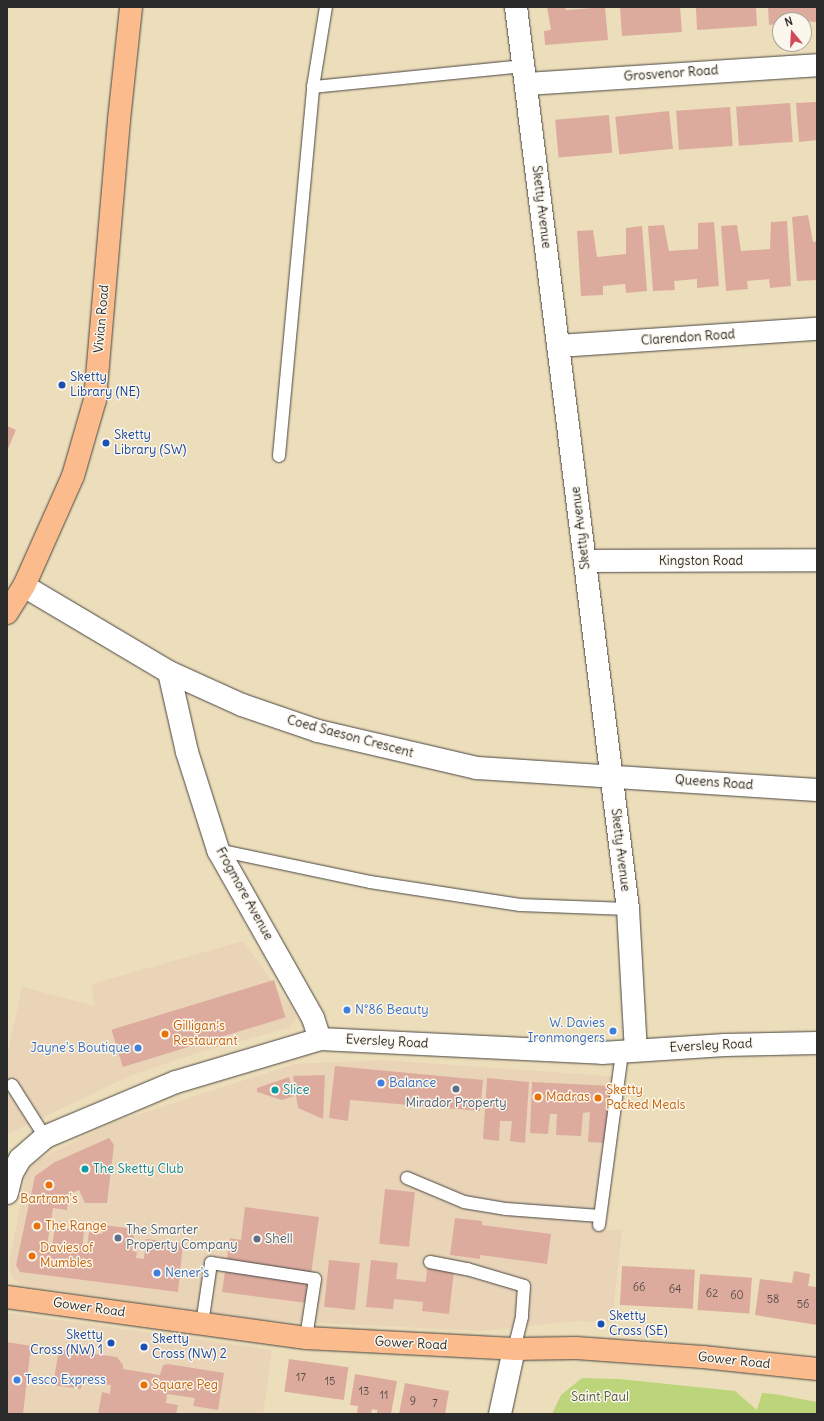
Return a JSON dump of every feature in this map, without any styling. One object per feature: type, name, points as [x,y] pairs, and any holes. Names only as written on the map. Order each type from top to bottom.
[{"type":"main road","name":"Vivian Road","points":[[7,613],[24,586],[73,476],[95,400],[119,120],[132,7]]},
{"type":"main road","name":"Gower Road","points":[[7,1296],[306,1338],[514,1350],[590,1349],[817,1369]]},
{"type":"street","name":"Sketty Avenue","points":[[516,7],[628,910],[629,1051]]},
{"type":"street","name":"Grosvenor Road","points":[[524,75],[817,65]]},
{"type":"street","name":"Clarendon Road","points":[[558,346],[817,329]]},
{"type":"street","name":"Kingston Road","points":[[585,562],[817,560]]},
{"type":"street","name":"Coed Saeson Crescent","points":[[24,586],[169,672],[242,705],[318,731],[477,768],[611,776]]},
{"type":"street","name":"Frogmore Avenue","points":[[169,672],[187,752],[218,850],[305,1004],[320,1039]]},
{"type":"street","name":"Queens Road","points":[[611,776],[817,790]]},
{"type":"street","name":"Eversley Road","points":[[7,1193],[12,1173],[20,1159],[45,1137],[176,1082],[320,1039],[629,1051],[756,1043],[817,1043]]},
{"type":"street","points":[[500,1414],[514,1350]]},
{"type":"lane","points":[[279,456],[313,87],[326,7]]},
{"type":"lane","points":[[313,87],[524,75]]},
{"type":"lane","points":[[218,850],[370,882],[520,905],[628,910]]},
{"type":"lane","points":[[407,1178],[464,1202],[506,1209],[600,1220],[629,1051]]},
{"type":"lane","points":[[12,1085],[45,1137]]},
{"type":"lane","points":[[430,1262],[467,1269],[524,1286],[522,1317],[514,1350]]},
{"type":"lane","points":[[202,1324],[211,1263],[315,1279],[306,1338]]},
{"type":"shaded area","points":[[243,941],[292,1009],[296,1019],[289,1028],[203,1051],[132,1075],[10,1133],[7,1137],[7,1056],[22,987],[95,1006],[91,987],[95,983]]},
{"type":"shaded area","points":[[384,1060],[622,1077],[602,1231],[622,1230],[612,1322],[576,1321],[481,1331],[265,1320],[21,1285],[12,1277],[9,1264],[26,1174],[35,1161],[112,1123],[294,1064]]},
{"type":"shaded area","points":[[7,1313],[272,1350],[263,1414],[7,1414]]},
{"type":"green space","name":"Saint Paul","points":[[582,1378],[619,1379],[735,1391],[757,1410],[762,1393],[774,1394],[817,1402],[817,1414],[552,1414],[561,1395]]},
{"type":"building","points":[[547,7],[565,7],[566,10],[605,7],[608,40],[545,45],[544,31],[551,30]]},
{"type":"building","points":[[620,7],[680,7],[682,32],[622,36]]},
{"type":"building","points":[[696,7],[756,7],[757,26],[697,30]]},
{"type":"building","points":[[768,7],[817,7],[817,22],[812,22],[812,12],[772,12],[772,25],[769,25]]},
{"type":"building","points":[[817,102],[817,140],[799,142],[796,103]]},
{"type":"building","points":[[790,103],[793,142],[739,146],[736,107]]},
{"type":"building","points":[[730,107],[733,146],[679,150],[676,111]]},
{"type":"building","points":[[669,111],[673,149],[619,154],[615,117]]},
{"type":"building","points":[[609,115],[612,153],[559,158],[555,120]]},
{"type":"building","points":[[808,215],[813,242],[817,241],[817,280],[797,281],[792,217]]},
{"type":"building","points":[[787,221],[791,286],[770,288],[769,279],[747,281],[748,289],[726,291],[721,226],[737,225],[741,251],[770,249],[771,222]]},
{"type":"building","points":[[714,222],[719,286],[697,288],[697,279],[674,281],[675,290],[653,291],[648,226],[664,225],[669,251],[698,249],[698,223]]},
{"type":"building","points":[[642,226],[647,291],[626,293],[625,284],[603,286],[603,295],[581,296],[577,231],[593,230],[597,257],[626,254],[626,228]]},
{"type":"building","points":[[7,426],[16,430],[7,451]]},
{"type":"building","points":[[274,980],[285,1017],[123,1067],[111,1030]]},
{"type":"building","points":[[335,1066],[483,1080],[480,1111],[350,1100],[348,1121],[329,1118]]},
{"type":"building","points":[[325,1075],[323,1119],[298,1108],[293,1076]]},
{"type":"building","name":"Slice","points":[[289,1077],[294,1096],[282,1100],[257,1092],[257,1088]]},
{"type":"building","points":[[487,1078],[529,1082],[525,1143],[510,1141],[512,1121],[500,1121],[499,1141],[483,1139]]},
{"type":"building","points":[[532,1082],[612,1086],[606,1143],[588,1142],[590,1112],[583,1113],[581,1136],[556,1135],[557,1114],[550,1114],[548,1134],[530,1133]]},
{"type":"building","points":[[109,1138],[114,1145],[107,1203],[85,1203],[79,1190],[69,1194],[67,1210],[53,1208],[47,1246],[52,1247],[55,1227],[84,1231],[82,1251],[87,1251],[89,1232],[102,1234],[104,1225],[135,1229],[132,1251],[137,1252],[136,1258],[144,1259],[146,1239],[183,1243],[178,1292],[20,1272],[16,1265],[35,1176],[55,1162]]},
{"type":"building","points":[[385,1189],[415,1192],[409,1247],[379,1244]]},
{"type":"building","points":[[245,1207],[319,1217],[307,1303],[222,1292],[230,1238],[241,1240]]},
{"type":"building","points":[[455,1218],[482,1221],[482,1225],[551,1234],[547,1264],[480,1255],[480,1259],[450,1255]]},
{"type":"building","points":[[329,1260],[360,1263],[355,1310],[324,1307]]},
{"type":"building","points":[[371,1260],[398,1263],[396,1279],[426,1282],[427,1268],[454,1271],[449,1314],[422,1311],[423,1302],[394,1299],[393,1309],[366,1307]]},
{"type":"building","points":[[622,1266],[695,1270],[693,1309],[620,1305]]},
{"type":"building","points":[[794,1271],[810,1274],[808,1286],[817,1287],[817,1325],[755,1315],[760,1279],[792,1283]]},
{"type":"building","points":[[700,1274],[752,1278],[749,1314],[697,1310]]},
{"type":"building","name":"Tesco Express","points":[[7,1342],[31,1346],[23,1414],[7,1414]]},
{"type":"building","points":[[59,1349],[117,1357],[123,1365],[123,1369],[160,1375],[163,1365],[168,1364],[224,1373],[218,1410],[193,1406],[195,1398],[167,1394],[166,1403],[178,1405],[176,1414],[98,1414],[102,1392],[110,1394],[111,1385],[82,1381],[81,1389],[53,1385]]},
{"type":"building","points":[[289,1359],[348,1367],[344,1400],[284,1392]]},
{"type":"building","points":[[355,1374],[397,1381],[391,1414],[377,1414],[377,1410],[372,1409],[371,1414],[357,1414],[358,1406],[350,1405]]},
{"type":"building","points":[[405,1383],[449,1391],[445,1414],[399,1414]]},
{"type":"place","name":"Sketty Library (NE)","points":[[62,385]]},
{"type":"place","name":"Sketty Library (SW)","points":[[106,443]]},
{"type":"place","name":"N°86 Beauty","points":[[347,1010]]},
{"type":"place","name":"W. Davies Ironmongers","points":[[613,1031]]},
{"type":"place","name":"Gilligan’s Restaurant","points":[[165,1034]]},
{"type":"place","name":"Jayne's Boutique","points":[[138,1048]]},
{"type":"place","name":"Balance","points":[[381,1083]]},
{"type":"place","name":"Mirador Property","points":[[456,1089]]},
{"type":"place","name":"Slice","points":[[275,1090]]},
{"type":"place","name":"Madras","points":[[538,1097]]},
{"type":"place","name":"Sketty Packed Meals","points":[[598,1098]]},
{"type":"place","name":"The Sketty Club","points":[[85,1169]]},
{"type":"place","name":"Bartram's","points":[[49,1185]]},
{"type":"place","name":"The Range","points":[[37,1226]]},
{"type":"place","name":"The Smarter Property Company","points":[[118,1238]]},
{"type":"place","name":"Shell","points":[[257,1239]]},
{"type":"place","name":"Davies of Mumbles","points":[[32,1256]]},
{"type":"place","name":"Nener's","points":[[157,1273]]},
{"type":"place","name":"Sketty Cross (SE)","points":[[601,1324]]},
{"type":"place","name":"Sketty Cross (NW) 1","points":[[111,1343]]},
{"type":"place","name":"Sketty Cross (NW) 2","points":[[144,1347]]},
{"type":"place","name":"Tesco Express","points":[[17,1380]]},
{"type":"place","name":"Square Peg","points":[[144,1385]]}]
